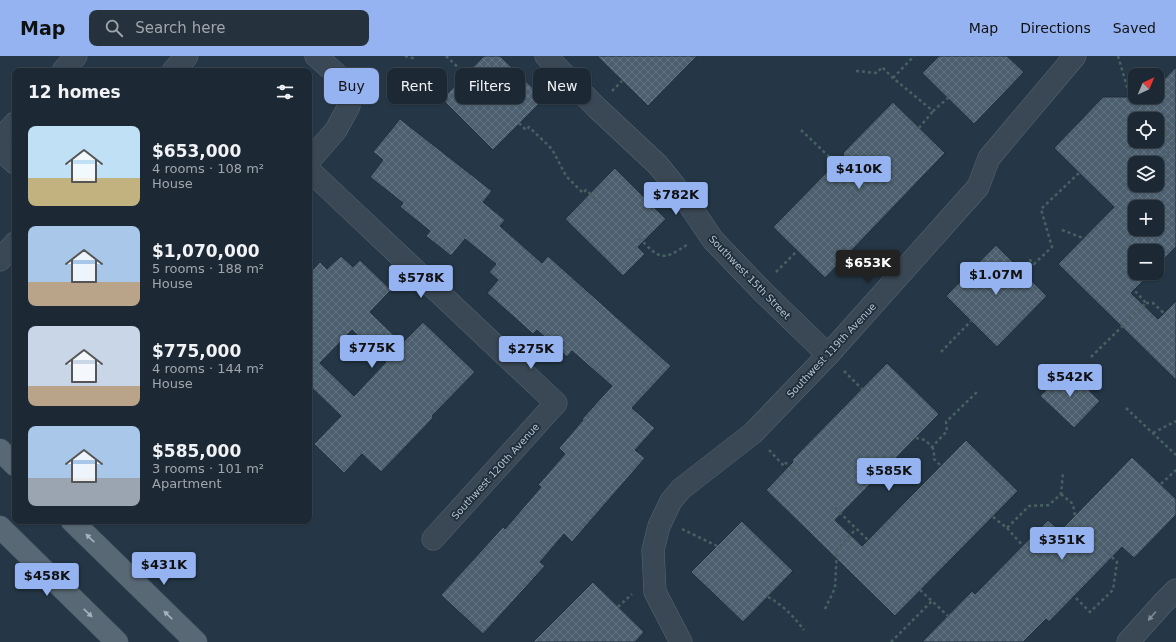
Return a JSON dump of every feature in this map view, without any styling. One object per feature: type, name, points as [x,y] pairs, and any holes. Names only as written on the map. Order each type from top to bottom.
[{"type":"main road","points":[[0,450],[12,462]]},
{"type":"main road","points":[[75,524],[196,642]]},
{"type":"main road","points":[[0,527],[117,642]]},
{"type":"street","points":[[66,68],[76,56]]},
{"type":"street","points":[[176,68],[187,56]]},
{"type":"street","points":[[312,157],[336,130],[349,106],[344,82],[316,56]]},
{"type":"street","name":"Southwest 15th Street","points":[[546,56],[600,111],[658,165],[686,200],[713,240],[763,292],[828,355]]},
{"type":"street","name":"Southwest 119th Avenue","points":[[681,642],[655,592],[653,550],[660,522],[671,501],[681,489],[753,433],[828,355],[978,187],[989,158],[1074,56]]},
{"type":"street","points":[[0,139],[12,126]]},
{"type":"street","points":[[0,149],[12,160]]},
{"type":"street","name":"Southwest 120th Avenue","points":[[312,173],[556,403],[433,539]]},
{"type":"street","points":[[0,260],[12,246]]},
{"type":"street","points":[[1128,642],[1176,590]]},
{"type":"path","points":[[405,56],[416,59]]},
{"type":"path","points":[[446,56],[459,68]]},
{"type":"path","points":[[893,78],[914,56]]},
{"type":"path","points":[[1118,56],[1130,97],[1144,112]]},
{"type":"path","points":[[856,71],[877,73],[882,67],[933,111]]},
{"type":"path","points":[[919,128],[933,111],[948,98]]},
{"type":"path","points":[[1138,112],[1141,109]]},
{"type":"path","points":[[1170,180],[1162,171],[1164,158],[1175,147],[1174,141],[1164,132],[1174,120]]},
{"type":"path","points":[[519,123],[526,130],[529,127],[552,149],[566,176],[583,193],[586,190],[602,205]]},
{"type":"path","points":[[801,130],[861,187]]},
{"type":"path","points":[[1022,270],[1030,260],[1034,264],[1052,247],[1041,209],[1079,173]]},
{"type":"path","points":[[849,201],[869,179]]},
{"type":"path","points":[[639,238],[653,252],[662,256],[673,254],[693,240],[705,229]]},
{"type":"path","points":[[1062,230],[1083,238]]},
{"type":"path","points":[[763,292],[769,279],[797,251]]},
{"type":"path","points":[[1134,290],[1146,303]]},
{"type":"path","points":[[1091,356],[1146,303],[1153,303],[1168,317]]},
{"type":"path","points":[[941,352],[971,322]]},
{"type":"path","points":[[932,447],[947,430],[946,422],[979,390]]},
{"type":"path","points":[[1126,408],[1176,455]]},
{"type":"path","points":[[1153,433],[1176,421]]},
{"type":"path","points":[[753,433],[784,466],[786,463],[800,475]]},
{"type":"path","points":[[916,438],[925,440],[932,447],[934,450],[934,459],[941,466]]},
{"type":"path","points":[[1160,484],[1176,470]]},
{"type":"path","points":[[1007,528],[1029,506],[1049,505],[1060,494],[1063,473]]},
{"type":"path","points":[[1060,494],[1073,504],[1076,522],[1118,562],[1113,590],[1090,612],[1074,596]]},
{"type":"path","points":[[835,508],[868,540]]},
{"type":"path","points":[[993,517],[1007,528],[1023,546]]},
{"type":"path","points":[[660,522],[673,525],[717,546]]},
{"type":"path","points":[[825,609],[835,588],[837,549],[856,529]]},
{"type":"path","points":[[1099,544],[1108,533]]},
{"type":"path","points":[[920,590],[948,616]]},
{"type":"path","points":[[768,597],[778,602],[795,618],[804,630]]},
{"type":"path","points":[[891,642],[932,601]]},
{"type":"building","points":[[484,56],[500,56],[512,68],[472,68]]},
{"type":"building","points":[[597,56],[697,56],[648,106]]},
{"type":"building","points":[[939,56],[1007,56],[1024,72],[974,124],[922,73]]},
{"type":"building","points":[[1176,67],[1176,247],[1164,259],[1164,244],[1128,244],[1128,280],[1144,280],[1131,293],[1158,319],[1176,301],[1176,380],[1058,264],[1114,207],[1054,148],[1103,97],[1128,97],[1128,104],[1164,104],[1164,80]]},
{"type":"building","points":[[525,80],[533,88],[533,104],[539,104],[493,150],[447,104],[447,94],[455,86],[455,104],[525,104]]},
{"type":"building","points":[[893,102],[945,153],[825,278],[773,227],[844,155],[843,153]]},
{"type":"building","points":[[400,119],[492,191],[483,202],[505,220],[500,226],[542,263],[548,256],[671,366],[632,408],[655,428],[635,450],[645,458],[572,542],[564,534],[540,562],[545,566],[483,634],[441,595],[503,527],[505,529],[541,487],[538,485],[565,454],[559,448],[583,420],[582,419],[612,386],[572,351],[567,357],[537,330],[533,334],[487,293],[498,280],[489,272],[496,264],[465,239],[451,256],[426,236],[430,231],[400,207],[403,203],[370,177],[383,160],[373,152]]},
{"type":"building","points":[[615,168],[666,219],[638,247],[645,254],[623,276],[565,219]]},
{"type":"building","points":[[996,245],[1047,296],[997,347],[946,296]]},
{"type":"building","points":[[341,256],[353,267],[360,260],[391,290],[370,312],[402,343],[423,322],[475,372],[381,472],[362,454],[344,473],[314,444],[341,416],[312,388],[312,271],[320,262],[327,269]],"holes":[[[352,330],[386,362],[354,396],[320,363]]]},
{"type":"building","points":[[887,363],[939,414],[835,520],[862,546],[966,440],[1018,491],[895,616],[766,490],[793,462],[792,460]]},
{"type":"building","points":[[1067,369],[1100,401],[1074,428],[1040,396]]},
{"type":"building","points":[[1132,457],[1176,499],[1176,515],[1134,558],[1122,547],[1049,622],[1046,619],[1023,642],[922,642],[972,591],[975,594],[1048,520],[1060,531]]},
{"type":"building","points":[[742,521],[793,571],[743,622],[691,572]]},
{"type":"building","points":[[593,582],[644,632],[635,642],[533,642]]}]
